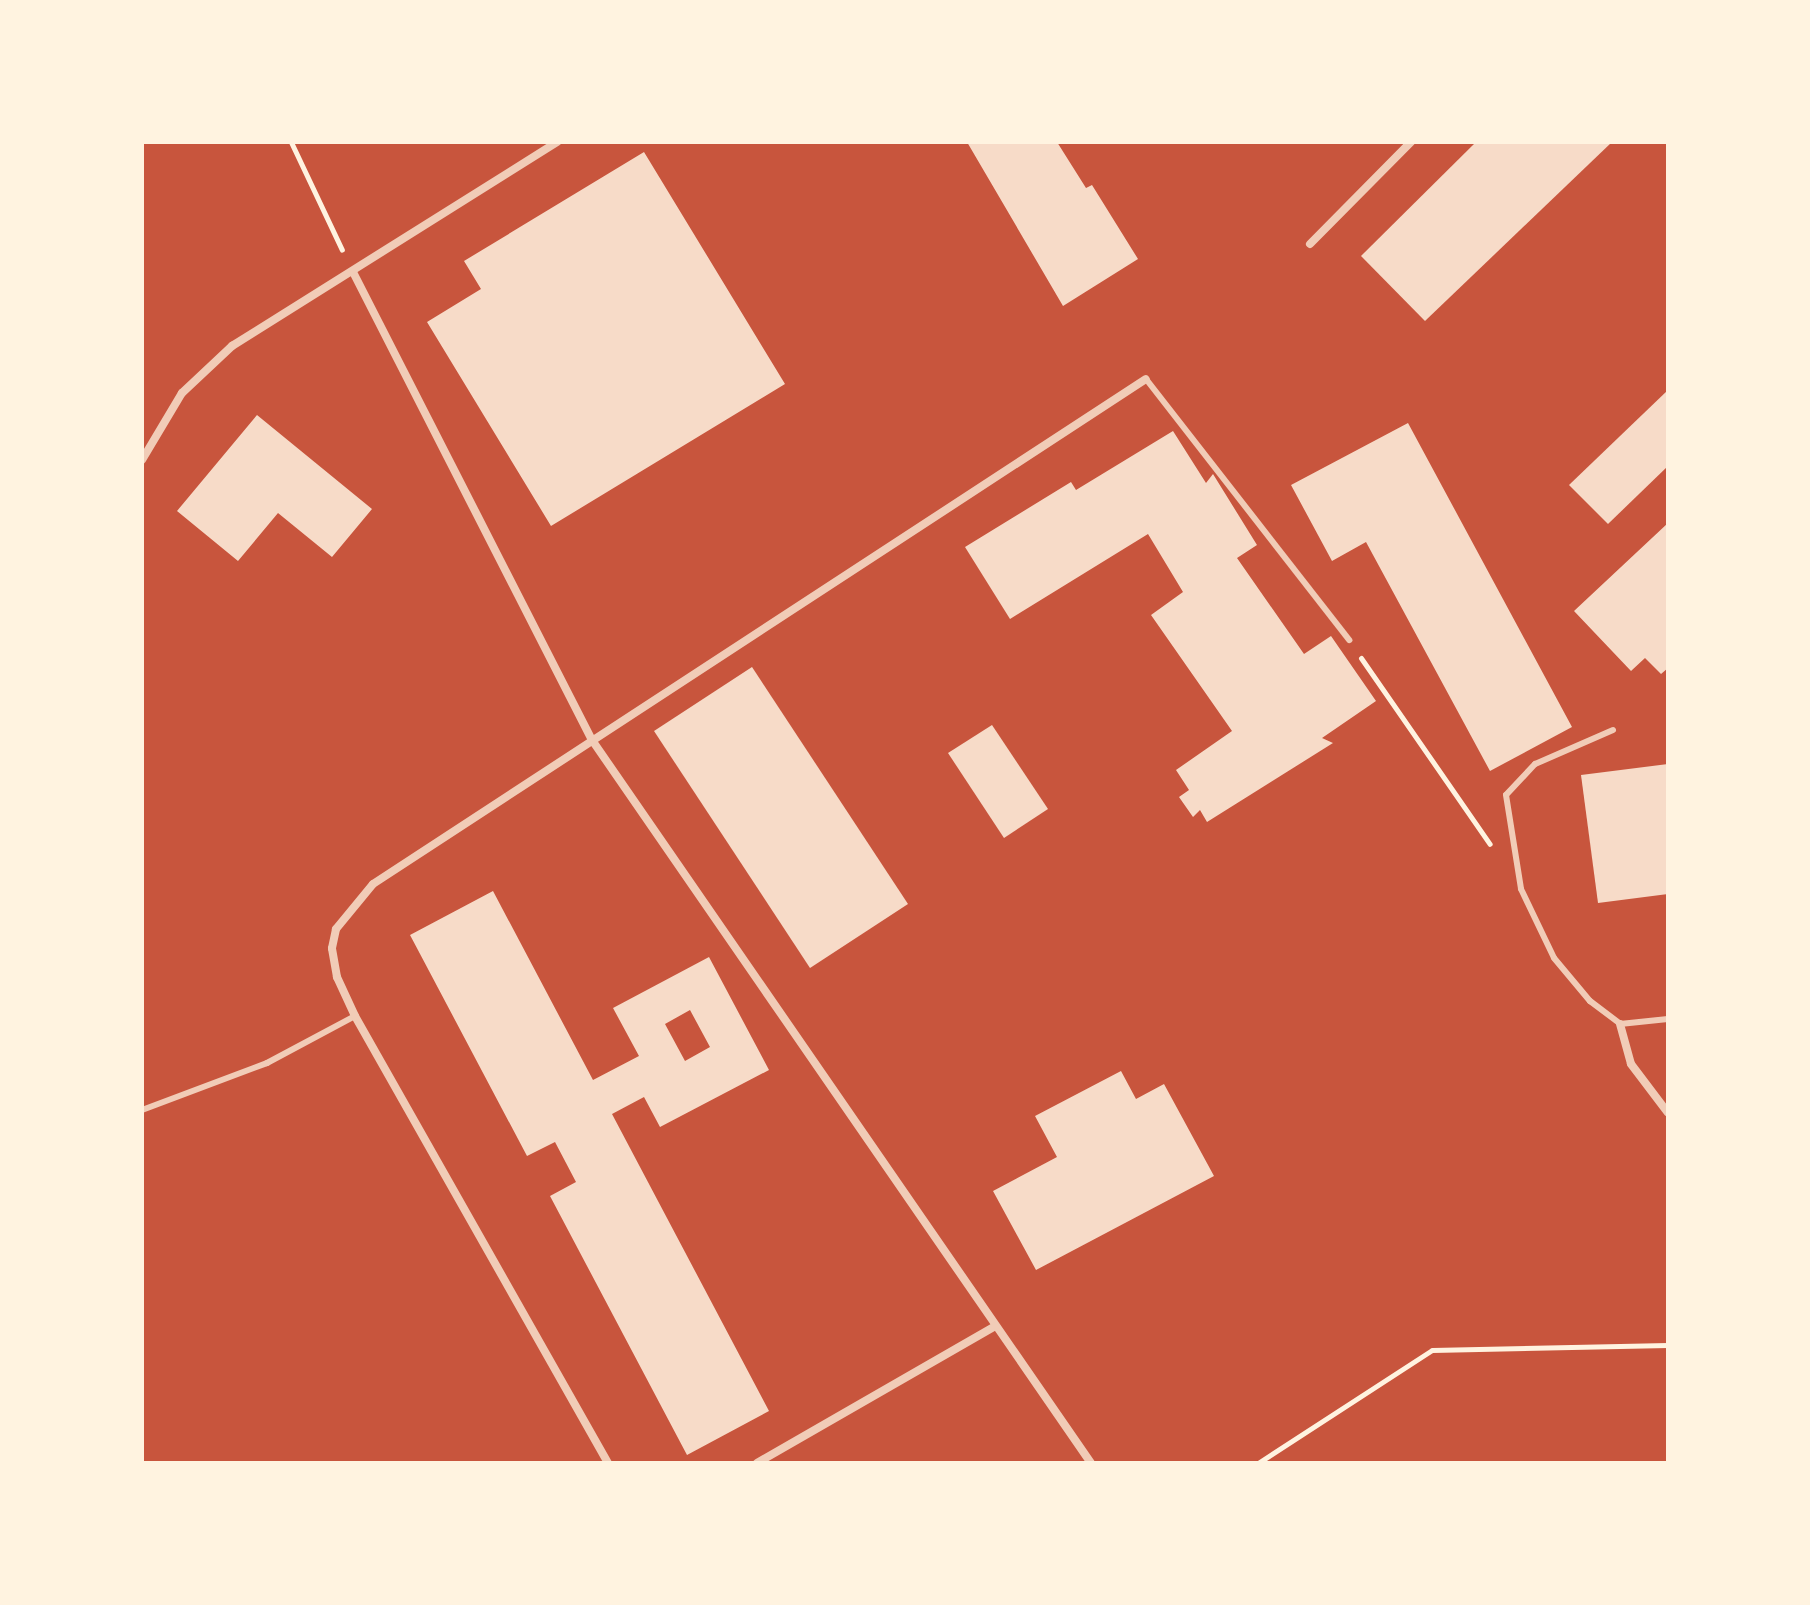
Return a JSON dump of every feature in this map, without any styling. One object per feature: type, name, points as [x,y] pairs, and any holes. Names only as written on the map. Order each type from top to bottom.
[{"type":"street","points":[[142,460],[182,393],[232,346],[557,142]]},
{"type":"street","points":[[1310,244],[1411,142]]},
{"type":"street","points":[[353,272],[592,740],[1091,1463]]},
{"type":"street","points":[[608,1463],[355,1016],[337,977],[332,948],[336,929],[373,884],[1146,379]]},
{"type":"street","points":[[1620,1024],[1631,1064],[1668,1113]]},
{"type":"street","points":[[757,1463],[995,1326]]},
{"type":"lane","points":[[1146,379],[1349,640]]},
{"type":"lane","points":[[1613,730],[1535,764],[1506,795],[1521,889],[1554,958],[1590,1001],[1620,1024],[1668,1019]]},
{"type":"lane","points":[[142,1110],[267,1063],[355,1016]]},
{"type":"path","points":[[291,142],[353,272]]},
{"type":"path","points":[[1349,640],[1494,850]]},
{"type":"path","points":[[1258,1463],[1432,1350],[1668,1345]]},
{"type":"building","points":[[967,142],[1057,142],[1086,188],[1092,185],[1138,259],[1063,306]]},
{"type":"building","points":[[1476,142],[1612,142],[1425,321],[1361,256]]},
{"type":"building","points":[[644,152],[785,384],[551,526],[427,322],[481,289],[464,261]]},
{"type":"building","points":[[1668,390],[1668,466],[1608,524],[1569,485]]},
{"type":"building","points":[[257,415],[372,509],[332,557],[278,513],[238,561],[177,511]]},
{"type":"building","points":[[1408,423],[1572,727],[1490,771],[1366,542],[1332,561],[1291,485]]},
{"type":"building","points":[[1173,431],[1206,483],[1213,474],[1257,545],[1237,558],[1304,654],[1331,636],[1376,701],[1322,738],[1333,743],[1207,822],[1200,810],[1193,817],[1179,797],[1189,790],[1176,770],[1232,731],[1151,615],[1183,592],[1148,534],[1010,619],[965,547],[1071,482],[1076,490]]},
{"type":"building","points":[[1668,523],[1668,668],[1661,674],[1645,658],[1631,671],[1574,611]]},
{"type":"building","points":[[752,667],[908,904],[810,968],[654,731]]},
{"type":"building","points":[[992,725],[1048,809],[1004,838],[948,753]]},
{"type":"building","points":[[1668,764],[1668,894],[1598,903],[1581,775]]},
{"type":"building","points":[[493,891],[593,1080],[639,1056],[613,1008],[709,957],[769,1070],[660,1127],[644,1097],[612,1114],[769,1411],[687,1455],[550,1196],[576,1182],[555,1142],[527,1156],[410,935]],"holes":[[[690,1010],[710,1047],[685,1061],[665,1024]]]},
{"type":"building","points":[[1121,1071],[1136,1099],[1164,1084],[1214,1176],[1036,1270],[993,1191],[1057,1157],[1035,1116]]}]
